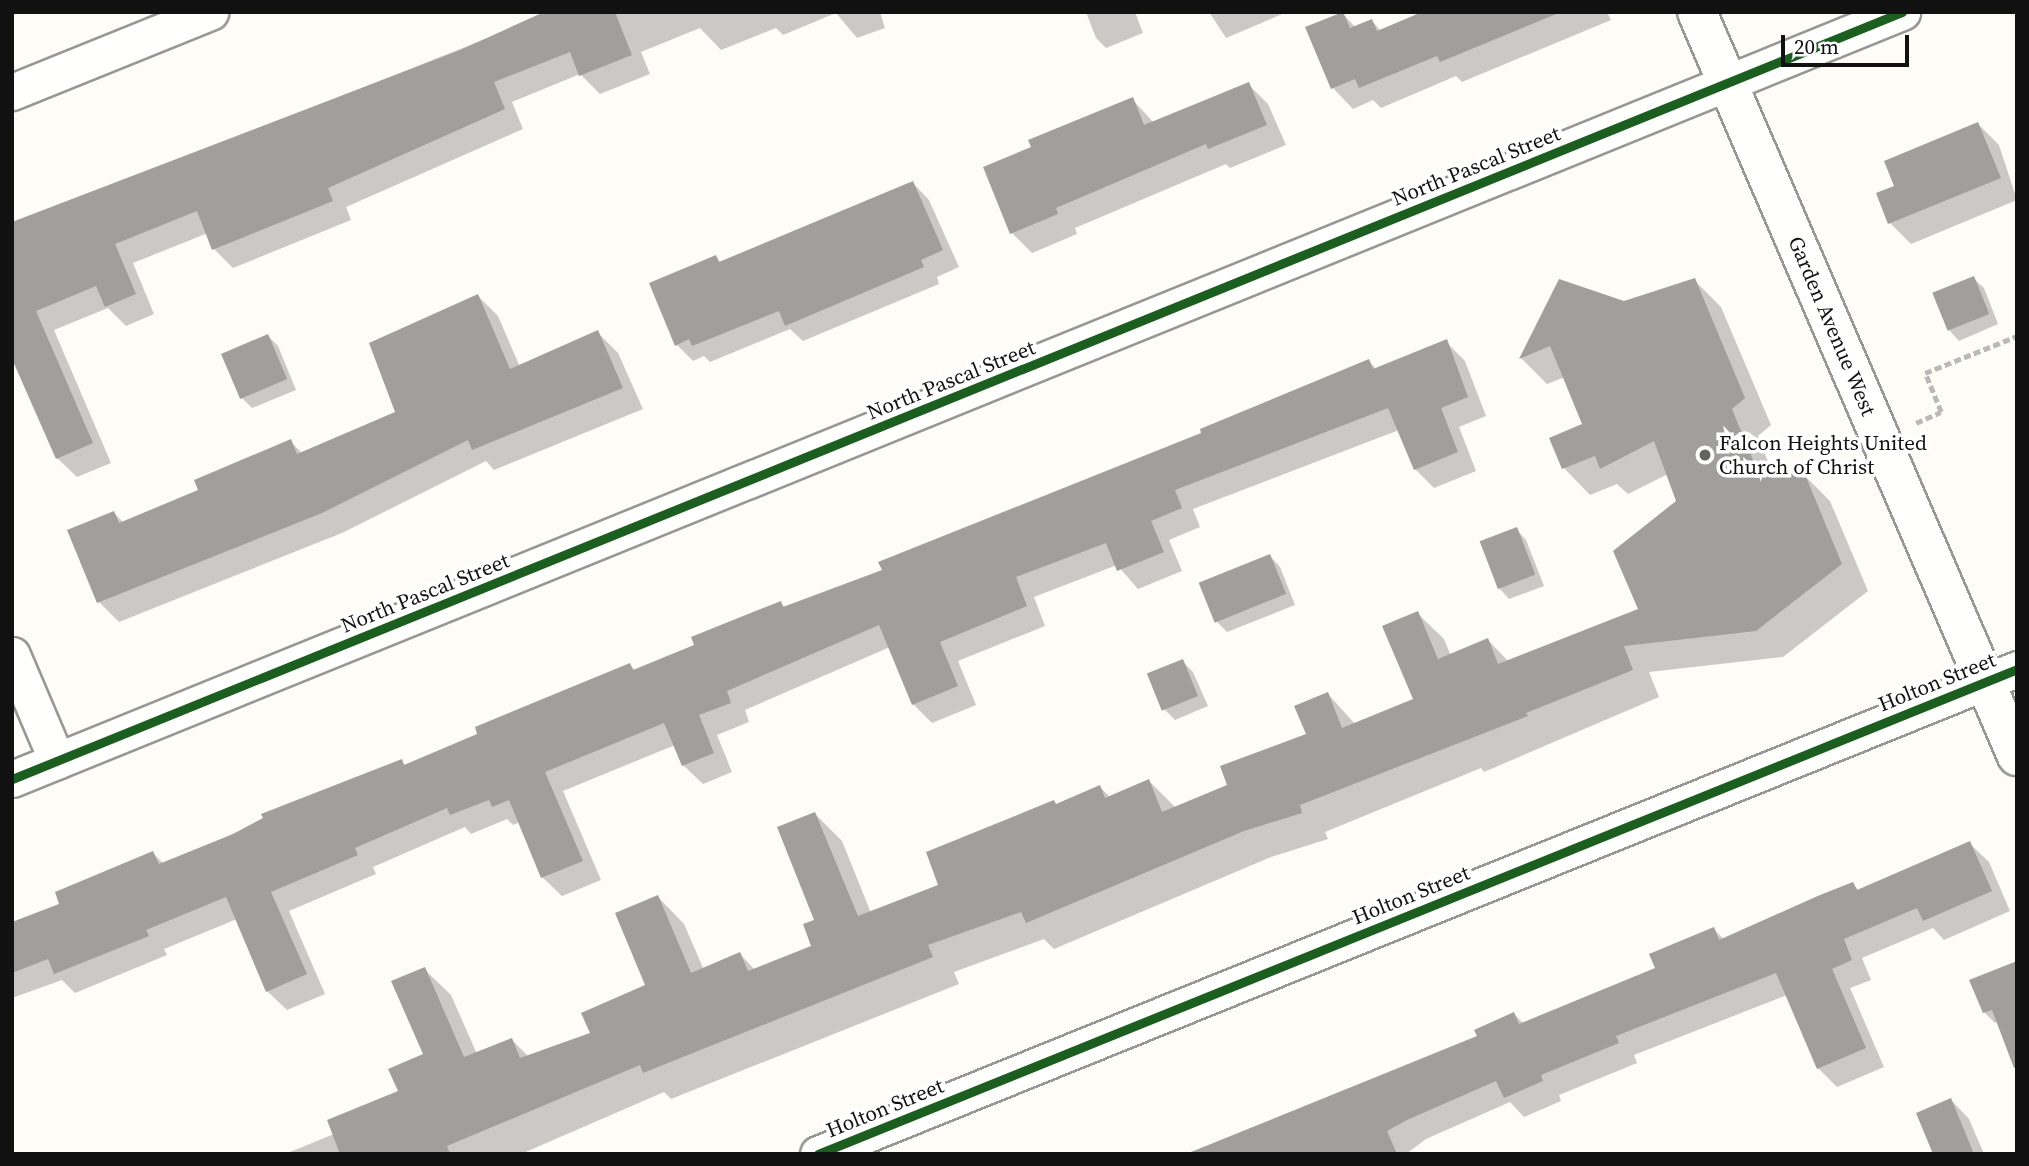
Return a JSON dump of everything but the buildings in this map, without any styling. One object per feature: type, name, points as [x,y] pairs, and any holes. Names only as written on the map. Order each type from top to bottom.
[{"type":"street","points":[[12,92],[210,12]]},
{"type":"street","name":"Garden Avenue West","points":[[1697,12],[1879,436],[2001,675],[2017,756]]},
{"type":"street","name":"North Pascal Street","points":[[12,779],[1902,12]]},
{"type":"street","points":[[12,655],[57,761]]},
{"type":"street","name":"Holton Street","points":[[818,1154],[2001,675]]},
{"type":"path","points":[[1879,436],[1941,414],[1925,373],[2017,336]]},
{"type":"cycle path","points":[[12,779],[1902,12]]},
{"type":"cycle path","points":[[818,1154],[2017,669]]},
{"type":"place","name":"Falcon Heights United Church of Christ","points":[[1705,455]]}]
